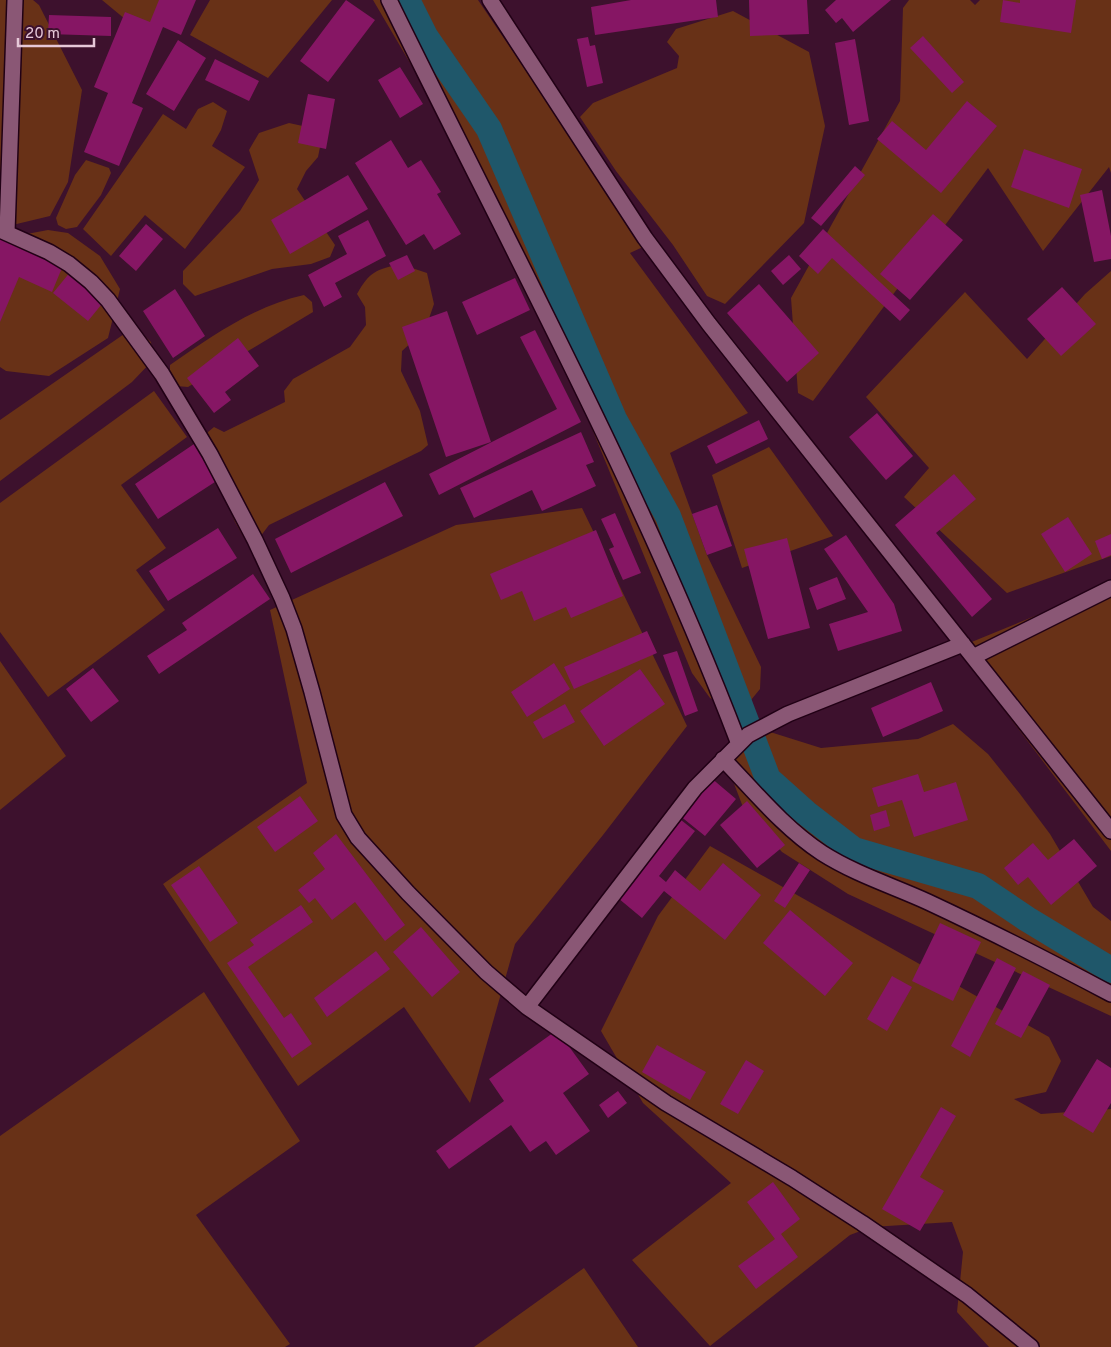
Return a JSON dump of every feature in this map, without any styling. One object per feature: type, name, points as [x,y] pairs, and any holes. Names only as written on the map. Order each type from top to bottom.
[{"type":"street","points":[[15,0],[3,231],[62,260],[91,282],[108,300],[162,374],[215,463],[256,540],[294,629],[344,815],[358,838],[408,893],[486,972],[526,1007],[666,1103],[792,1178],[862,1224],[967,1295],[1031,1347]]},
{"type":"street","points":[[389,0],[517,255],[640,509],[743,739]]},
{"type":"street","points":[[490,0],[651,246],[709,324],[1111,831]]},
{"type":"street","points":[[973,657],[1111,588]]},
{"type":"street","points":[[526,1007],[695,788],[743,739],[788,714],[963,644]]},
{"type":"street","points":[[723,759],[793,830],[822,853],[863,875],[926,901],[1032,952],[1111,994]]},
{"type":"shaded area","points":[[0,0],[33,0],[39,5],[82,90],[68,182],[50,216],[0,228]]},
{"type":"shaded area","points":[[102,0],[174,0],[145,28],[131,24]]},
{"type":"shaded area","points":[[210,0],[332,0],[268,78],[190,35]]},
{"type":"shaded area","points":[[373,0],[478,0],[645,246],[630,253],[748,413],[670,453],[707,555],[761,667],[760,689],[744,706],[728,709],[710,698],[692,673],[552,331],[453,136]]},
{"type":"shaded area","points":[[909,0],[970,0],[975,5],[980,0],[1111,0],[1111,173],[1109,167],[1043,251],[988,168],[813,401],[798,393],[791,298],[900,101],[903,8]]},
{"type":"shaded area","points":[[733,11],[809,52],[825,126],[804,223],[725,304],[707,296],[673,245],[616,171],[580,117],[593,103],[677,68],[679,56],[667,42],[676,29]]},
{"type":"shaded area","points":[[213,102],[227,111],[221,130],[212,146],[245,167],[185,249],[145,215],[111,256],[83,229],[163,114],[186,129],[198,109]]},
{"type":"shaded area","points":[[289,123],[312,128],[322,137],[318,157],[306,171],[297,189],[335,245],[330,257],[311,264],[272,269],[195,296],[183,284],[183,271],[240,211],[259,180],[249,150],[259,133]]},
{"type":"shaded area","points":[[86,160],[109,168],[111,173],[101,195],[77,227],[66,229],[58,225],[56,218],[75,175]]},
{"type":"shaded area","points":[[48,230],[68,233],[100,256],[120,289],[108,338],[49,376],[6,371],[0,367],[0,239]]},
{"type":"shaded area","points":[[400,264],[427,273],[434,304],[425,330],[402,351],[401,371],[420,411],[428,445],[421,451],[269,525],[257,541],[247,543],[235,522],[205,444],[208,432],[214,427],[224,432],[285,402],[284,391],[293,379],[350,347],[366,325],[365,307],[357,294],[366,280],[374,273]]},
{"type":"shaded area","points":[[1111,271],[1111,556],[1007,593],[904,497],[929,468],[866,397],[965,292],[1027,359],[1085,294]]},
{"type":"shaded area","points":[[304,295],[312,302],[313,312],[188,387],[176,386],[170,382],[170,365],[202,343],[234,323],[268,306]]},
{"type":"shaded area","points":[[138,330],[151,342],[153,360],[132,382],[0,481],[0,420],[127,332]]},
{"type":"shaded area","points":[[154,391],[187,437],[121,485],[166,548],[136,570],[165,610],[48,697],[0,632],[0,503]]},
{"type":"shaded area","points":[[769,447],[833,536],[742,568],[712,475]]},
{"type":"shaded area","points":[[582,508],[687,726],[603,835],[515,944],[470,1103],[404,1007],[298,1086],[163,884],[307,783],[270,610],[456,525]]},
{"type":"shaded area","points":[[1111,585],[1111,851],[957,648]]},
{"type":"shaded area","points":[[0,661],[66,756],[0,810]]},
{"type":"shaded area","points":[[953,724],[988,754],[1050,834],[1093,907],[1111,921],[1111,1016],[848,894],[782,852],[743,807],[731,776],[732,751],[767,731],[821,748],[918,739]]},
{"type":"shaded area","points":[[710,846],[1049,1037],[1061,1061],[1046,1092],[1014,1099],[1041,1114],[1111,1109],[1111,1347],[989,1347],[957,1312],[963,1252],[952,1222],[871,1227],[850,1235],[710,1346],[632,1260],[731,1183],[643,1103],[601,1031],[658,916]]},
{"type":"shaded area","points":[[204,992],[300,1141],[196,1215],[290,1344],[285,1347],[0,1347],[0,1136]]},
{"type":"shaded area","points":[[584,1268],[638,1347],[474,1347]]},
{"type":"building","points":[[159,0],[196,0],[181,35],[163,27],[132,103],[143,108],[119,166],[84,152],[108,93],[94,87],[125,12],[150,22]]},
{"type":"building","points":[[346,0],[375,20],[328,82],[300,61]]},
{"type":"building","points":[[631,0],[716,0],[718,17],[595,35],[591,7]]},
{"type":"building","points":[[749,0],[807,0],[809,34],[750,36]]},
{"type":"building","points":[[836,0],[891,0],[853,32],[842,18],[836,23],[825,10]]},
{"type":"building","points":[[1003,0],[1020,3],[1020,0],[1076,0],[1071,33],[1000,22]]},
{"type":"building","points":[[49,15],[111,17],[111,36],[48,34]]},
{"type":"building","points":[[923,36],[964,82],[952,93],[910,48]]},
{"type":"building","points":[[588,37],[590,46],[595,45],[603,83],[587,87],[577,39]]},
{"type":"building","points":[[855,39],[869,121],[849,125],[835,43]]},
{"type":"building","points":[[178,40],[206,58],[174,111],[146,94]]},
{"type":"building","points":[[215,59],[259,81],[249,101],[205,80]]},
{"type":"building","points":[[400,67],[423,104],[400,118],[378,80]]},
{"type":"building","points":[[308,94],[335,99],[326,149],[298,143]]},
{"type":"building","points":[[967,101],[997,126],[941,193],[877,139],[892,121],[926,150]]},
{"type":"building","points":[[391,140],[408,168],[421,160],[441,192],[437,194],[461,234],[434,250],[424,234],[406,245],[355,163]]},
{"type":"building","points":[[1024,149],[1082,169],[1069,208],[1011,187]]},
{"type":"building","points":[[855,166],[865,175],[821,226],[811,218]]},
{"type":"building","points":[[348,175],[368,209],[290,254],[271,220]]},
{"type":"building","points":[[1102,190],[1111,236],[1111,259],[1094,262],[1080,195]]},
{"type":"building","points":[[933,214],[963,240],[910,300],[880,274]]},
{"type":"building","points":[[368,220],[386,256],[335,283],[342,297],[324,307],[308,275],[347,254],[338,236]]},
{"type":"building","points":[[146,224],[163,239],[136,271],[119,256]]},
{"type":"building","points":[[823,229],[910,310],[900,321],[832,258],[818,274],[799,256]]},
{"type":"building","points":[[0,236],[64,263],[52,292],[19,277],[0,322]]},
{"type":"building","points":[[407,255],[415,271],[398,280],[389,263]]},
{"type":"building","points":[[789,255],[801,269],[783,285],[771,271]]},
{"type":"building","points":[[71,271],[106,299],[88,321],[53,293]]},
{"type":"building","points":[[515,278],[530,310],[477,335],[462,302]]},
{"type":"building","points":[[759,284],[819,353],[787,382],[727,313]]},
{"type":"building","points":[[1062,287],[1096,324],[1061,356],[1027,319]]},
{"type":"building","points":[[175,289],[205,336],[173,358],[143,311]]},
{"type":"building","points":[[447,311],[491,442],[446,457],[402,327]]},
{"type":"building","points":[[535,330],[581,422],[439,495],[429,474],[557,409],[520,337]]},
{"type":"building","points":[[238,338],[259,366],[225,392],[231,400],[214,413],[187,378]]},
{"type":"building","points":[[877,413],[913,456],[886,480],[849,437]]},
{"type":"building","points":[[759,420],[768,439],[716,464],[707,446]]},
{"type":"building","points":[[581,432],[594,462],[586,465],[596,486],[542,511],[532,490],[474,518],[460,488]]},
{"type":"building","points":[[194,444],[218,480],[158,519],[135,484]]},
{"type":"building","points":[[954,474],[976,499],[936,533],[992,599],[972,617],[895,525]]},
{"type":"building","points":[[385,482],[403,516],[291,573],[275,539]]},
{"type":"building","points":[[717,505],[732,546],[707,555],[692,514]]},
{"type":"building","points":[[615,513],[641,573],[623,580],[609,549],[614,547],[601,519]]},
{"type":"building","points":[[1068,517],[1092,554],[1065,572],[1041,534]]},
{"type":"building","points":[[218,528],[237,558],[168,601],[149,571]]},
{"type":"building","points":[[596,530],[623,596],[571,618],[566,607],[534,621],[522,591],[501,600],[490,574]]},
{"type":"building","points":[[1111,534],[1111,555],[1102,559],[1095,541]]},
{"type":"building","points":[[846,535],[894,604],[902,631],[838,651],[829,624],[868,612],[824,549]]},
{"type":"building","points":[[787,538],[810,628],[768,639],[744,549]]},
{"type":"building","points":[[253,574],[270,599],[159,674],[147,656],[187,630],[182,623]]},
{"type":"building","points":[[837,577],[846,599],[817,610],[809,588]]},
{"type":"building","points":[[647,631],[657,653],[574,689],[564,667]]},
{"type":"building","points":[[677,651],[698,711],[685,716],[663,655]]},
{"type":"building","points":[[554,663],[570,689],[527,717],[511,692]]},
{"type":"building","points":[[93,668],[119,701],[91,722],[66,689]]},
{"type":"building","points":[[640,669],[665,704],[604,746],[580,711]]},
{"type":"building","points":[[931,682],[943,711],[883,737],[871,708]]},
{"type":"building","points":[[565,704],[575,722],[543,739],[533,722]]},
{"type":"building","points":[[918,774],[924,792],[956,782],[968,820],[914,837],[902,800],[878,807],[872,788]]},
{"type":"building","points":[[710,777],[736,799],[705,836],[679,815]]},
{"type":"building","points":[[300,796],[318,821],[275,852],[257,827]]},
{"type":"building","points":[[747,801],[785,845],[757,868],[720,825]]},
{"type":"building","points":[[886,810],[890,826],[874,831],[870,815]]},
{"type":"building","points":[[681,820],[695,831],[659,876],[666,882],[675,870],[700,891],[723,863],[761,895],[725,940],[664,891],[642,918],[618,898]]},
{"type":"building","points":[[336,834],[405,925],[385,941],[355,902],[332,920],[315,898],[309,903],[298,890],[325,869],[313,853]]},
{"type":"building","points":[[1074,839],[1097,866],[1051,905],[1028,877],[1018,885],[1004,868],[1033,843],[1048,860]]},
{"type":"building","points":[[799,863],[810,870],[785,908],[774,901]]},
{"type":"building","points":[[199,866],[238,923],[210,942],[171,885]]},
{"type":"building","points":[[301,905],[313,922],[248,967],[284,1018],[291,1013],[312,1044],[292,1058],[227,963],[254,945],[250,940]]},
{"type":"building","points":[[790,910],[853,963],[825,996],[763,943]]},
{"type":"building","points":[[940,923],[981,942],[953,1001],[912,981]]},
{"type":"building","points":[[421,927],[460,972],[432,997],[393,952]]},
{"type":"building","points":[[376,951],[390,969],[327,1017],[314,998]]},
{"type":"building","points":[[997,958],[1016,968],[970,1057],[951,1046]]},
{"type":"building","points":[[1023,971],[1050,985],[1021,1038],[995,1024]]},
{"type":"building","points":[[892,976],[912,987],[887,1031],[867,1019]]},
{"type":"building","points":[[557,1030],[589,1074],[563,1093],[590,1131],[556,1155],[546,1141],[530,1152],[511,1125],[449,1169],[436,1151],[504,1101],[489,1079]]},
{"type":"building","points":[[657,1045],[706,1072],[690,1100],[642,1072]]},
{"type":"building","points":[[1097,1059],[1111,1068],[1111,1103],[1093,1133],[1063,1115]]},
{"type":"building","points":[[746,1060],[764,1071],[738,1114],[720,1104]]},
{"type":"building","points":[[618,1091],[627,1103],[608,1118],[599,1105]]},
{"type":"building","points":[[941,1107],[956,1116],[920,1177],[944,1191],[920,1231],[882,1209]]},
{"type":"building","points":[[773,1182],[800,1219],[781,1234],[798,1257],[756,1289],[738,1266],[775,1239],[747,1202]]},
{"type":"waterway","points":[[407,0],[425,36],[489,129],[614,419],[668,516],[768,779],[806,813],[854,850],[978,886],[1027,919],[1111,970]]}]
